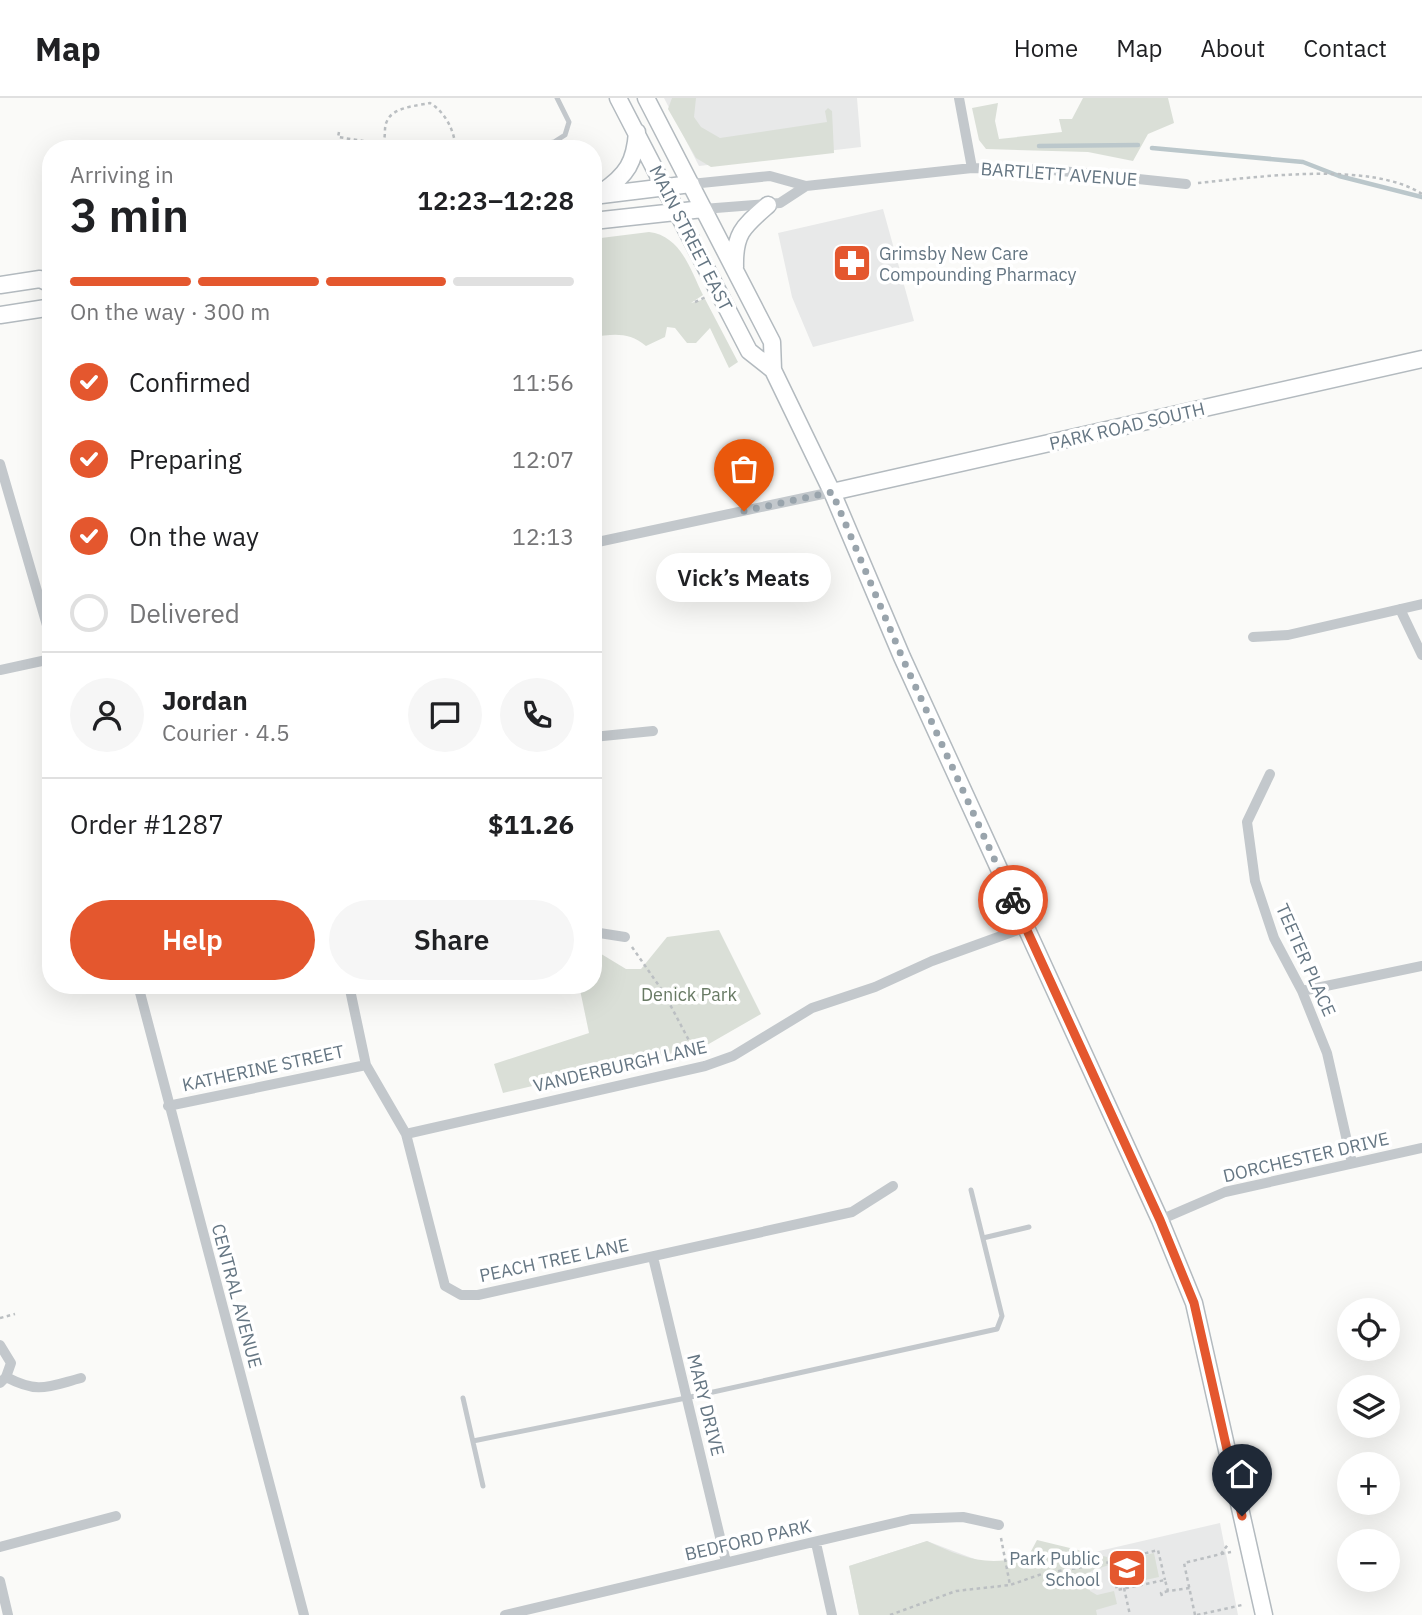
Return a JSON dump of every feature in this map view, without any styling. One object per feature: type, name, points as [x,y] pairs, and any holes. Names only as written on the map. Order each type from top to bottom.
[{"type":"main road","name":"MAIN STREET EAST","points":[[618,98],[748,351],[773,370]]},
{"type":"main road","name":"MAIN STREET EAST","points":[[646,98],[772,342],[773,370],[832,492],[902,657],[1160,1220],[1194,1303],[1264,1615]]},
{"type":"main road","points":[[602,190],[629,169],[635,156],[637,132]]},
{"type":"main road","name":"BARTLETT AVENUE","points":[[602,195],[691,184]]},
{"type":"main road","points":[[735,273],[734,249],[742,228],[768,205]]},
{"type":"main road","name":"BARTLETT AVENUE","points":[[602,220],[703,209]]},
{"type":"main road","points":[[0,285],[42,280]]},
{"type":"main road","points":[[0,315],[42,309]]},
{"type":"main road","name":"PARK ROAD SOUTH","points":[[832,492],[1422,359]]},
{"type":"street","points":[[959,98],[972,168]]},
{"type":"street","name":"BARTLETT AVENUE","points":[[691,184],[770,176],[806,186],[972,168],[1052,170],[1186,184]]},
{"type":"street","name":"BARTLETT AVENUE","points":[[703,209],[780,203],[806,186]]},
{"type":"street","points":[[0,464],[5,498],[42,611]]},
{"type":"street","points":[[602,541],[832,492]]},
{"type":"street","points":[[1253,638],[1288,635],[1422,604]]},
{"type":"street","points":[[1400,609],[1422,655]]},
{"type":"street","points":[[0,670],[42,661]]},
{"type":"street","points":[[602,736],[653,731]]},
{"type":"street","name":"TEETER PLACE","points":[[1270,774],[1247,821],[1255,881],[1273,938],[1302,991],[1326,1053],[1352,1163]]},
{"type":"street","name":"VANDERBURGH LANE","points":[[406,1134],[705,1066],[733,1056],[812,1008],[875,987],[932,961],[1026,927]]},
{"type":"street","points":[[602,933],[625,937]]},
{"type":"street","points":[[1302,991],[1422,966]]},
{"type":"street","name":"CENTRAL AVENUE","points":[[140,994],[304,1615]]},
{"type":"street","name":"PEACH TREE LANE","points":[[351,994],[366,1065],[406,1134],[445,1286],[461,1295],[478,1295],[852,1212],[893,1186]]},
{"type":"street","name":"KATHERINE STREET","points":[[168,1106],[366,1065]]},
{"type":"street","name":"DORCHESTER DRIVE","points":[[1160,1220],[1225,1192],[1422,1148]]},
{"type":"street","name":"MARY DRIVE","points":[[653,1257],[726,1562]]},
{"type":"street","points":[[0,1345],[10,1363],[3,1380],[26,1388],[40,1389],[81,1378]]},
{"type":"street","points":[[0,1547],[116,1516]]},
{"type":"street","name":"BEDFORD PARK","points":[[505,1615],[911,1519],[963,1517],[999,1525]]},
{"type":"street","points":[[816,1543],[832,1615]]},
{"type":"street","points":[[0,1581],[8,1615]]},
{"type":"lane","points":[[553,140],[564,137],[569,122],[557,98]]},
{"type":"lane","points":[[473,1441],[686,1398],[997,1329],[1002,1316],[971,1190]]},
{"type":"lane","points":[[983,1238],[1029,1227]]},
{"type":"lane","points":[[463,1398],[482,1486]]},
{"type":"path","points":[[385,140],[387,120],[393,114],[430,103],[441,110],[447,119],[453,140]]},
{"type":"path","points":[[340,132],[338,136],[360,140]]},
{"type":"path","points":[[1186,184],[1283,175],[1361,175],[1422,194]]},
{"type":"path","points":[[695,302],[706,297]]},
{"type":"path","points":[[625,937],[664,993],[695,1052]]},
{"type":"path","points":[[0,1318],[15,1314]]},
{"type":"path","points":[[999,1525],[1010,1585]]},
{"type":"path","points":[[1221,1554],[1229,1543]]},
{"type":"path","points":[[890,1615],[956,1591],[1010,1585],[1042,1574],[1111,1562],[1158,1550],[1168,1591]]},
{"type":"path","points":[[1231,1552],[1184,1563],[1196,1615],[1242,1605]]},
{"type":"path","points":[[1111,1562],[1117,1590],[1164,1580]]},
{"type":"path","points":[[1124,1588],[1130,1615]]},
{"type":"path","points":[[1162,1597],[1161,1593],[1190,1588]]},
{"type":"shaded area","points":[[664,98],[857,98],[861,147],[699,166]]},
{"type":"shaded area","points":[[883,209],[914,321],[813,347],[792,297],[778,233]]},
{"type":"shaded area","name":"Park Public School","points":[[1220,1523],[1238,1615],[859,1615],[849,1566],[927,1541],[1009,1572]]},
{"type":"green space","points":[[672,98],[696,98],[694,117],[701,127],[720,138],[827,122],[825,111],[828,108],[832,111],[834,153],[711,167],[696,158],[668,109]]},
{"type":"green space","points":[[1083,98],[1168,98],[1174,123],[1148,134],[1133,161],[1088,152],[986,149],[979,140],[972,108],[998,103],[995,121],[999,139],[1062,132],[1059,119],[1072,119]]},
{"type":"green space","points":[[649,232],[660,235],[677,247],[703,295],[691,303],[705,299],[738,362],[729,368],[710,328],[696,343],[687,343],[675,328],[667,327],[665,337],[646,346],[634,338],[621,335],[602,336],[602,238]]},
{"type":"green space","name":"Denick Park","points":[[719,930],[761,1014],[707,1045],[503,1093],[494,1064],[589,1033],[581,994],[602,994],[602,954],[626,969],[641,969],[667,937]]},
{"type":"green space","points":[[1037,1540],[1107,1557],[1109,1565],[1091,1571],[1087,1579],[1090,1591],[1097,1595],[1114,1591],[1117,1604],[1096,1610],[1097,1615],[859,1615],[849,1566],[927,1541],[964,1556],[1001,1561],[1029,1555]]},
{"type":"green space","points":[[1154,1553],[1159,1577],[1118,1586],[1113,1563]]},
{"type":"waterway","points":[[1039,146],[1138,145]]},
{"type":"waterway","points":[[1152,148],[1303,162],[1339,176],[1422,197]]},
{"type":"way so far","points":[[744,511],[832,492],[902,657],[1013,900]]},
{"type":"place","name":"Grimsby New Care Compounding Pharmacy","points":[[852,263]]},
{"type":"place","name":"Vick’s Meats","points":[[744,511]]},
{"type":"place","name":"Park Public School","points":[[1127,1568]]},
{"type":"route","points":[[1013,900],[1160,1220],[1194,1303],[1242,1516]]}]
